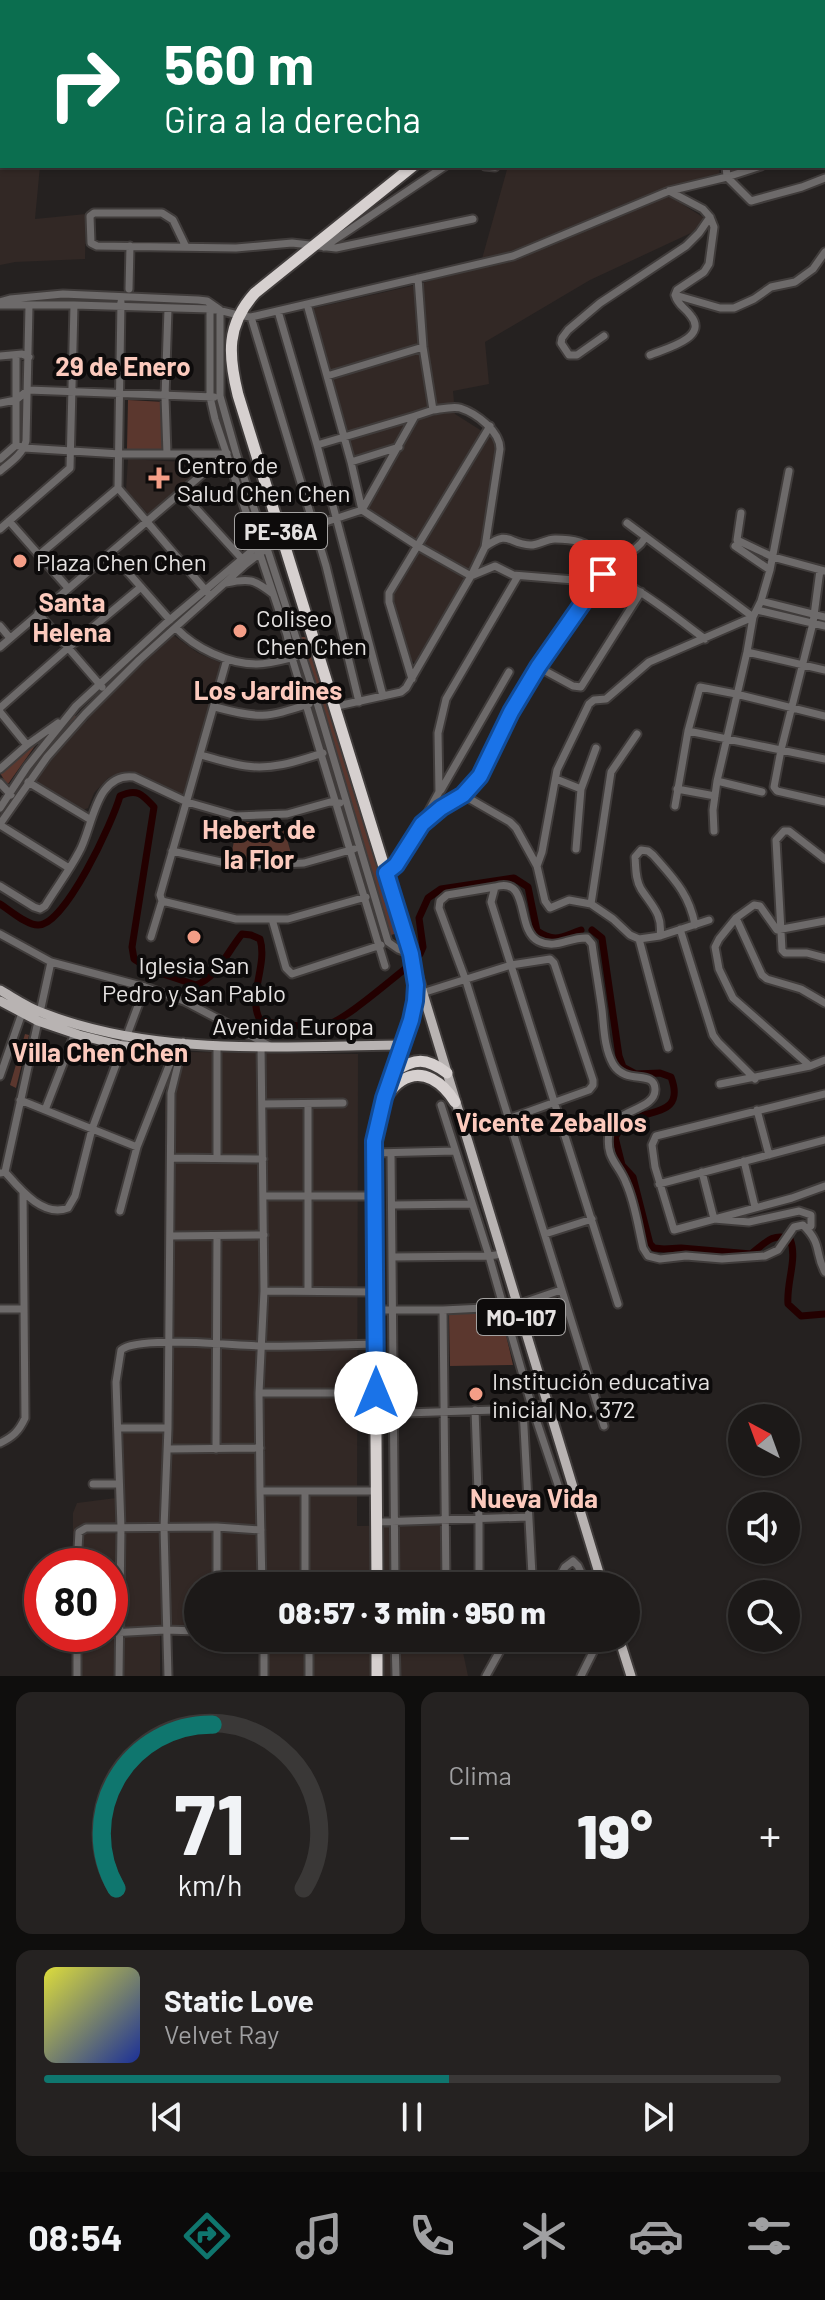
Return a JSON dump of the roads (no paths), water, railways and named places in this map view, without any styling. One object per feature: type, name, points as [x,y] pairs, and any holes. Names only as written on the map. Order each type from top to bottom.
[{"type":"highway","points":[[237,316],[255,293],[318,246],[411,168]]},
{"type":"highway","name":"PE-36A","points":[[237,316],[232,335],[232,370],[238,395],[415,967],[415,1001],[377,1120],[374,1153],[377,1572]]},
{"type":"highway","points":[[393,1072],[415,1061],[426,1062],[447,1073]]},
{"type":"highway","points":[[384,1098],[401,1081],[423,1075],[439,1082],[455,1102]]},
{"type":"highway","points":[[377,1652],[377,1676]]},
{"type":"main road","name":"MO-107","points":[[415,967],[599,1572]]},
{"type":"main road","name":"Avenida Europa","points":[[0,990],[39,1016],[75,1033],[125,1041],[178,1045],[402,1045]]},
{"type":"main road","name":"Avenida Europa","points":[[0,1001],[22,1013],[65,1021],[125,1041]]},
{"type":"main road","points":[[623,1652],[631,1676]]},
{"type":"street","points":[[318,246],[442,168]]},
{"type":"street","points":[[726,168],[727,177],[751,201],[825,178]]},
{"type":"street","points":[[0,304],[24,297],[63,294],[168,309],[220,310],[251,317],[513,256],[669,191],[755,168]]},
{"type":"street","points":[[650,355],[693,334],[693,317],[677,303],[675,295],[677,290],[704,272],[709,264],[714,227],[703,209],[669,191]]},
{"type":"street","points":[[186,247],[173,220],[162,213],[94,213],[90,216],[93,245],[130,246],[236,248],[292,243],[336,248],[473,219]]},
{"type":"street","points":[[604,336],[577,355],[569,355],[561,343],[568,330],[600,303],[686,246],[710,217]]},
{"type":"street","points":[[129,289],[130,246]]},
{"type":"street","points":[[675,295],[720,308],[734,308],[771,287],[795,282],[813,269],[825,252]]},
{"type":"street","points":[[418,278],[423,347],[433,410]]},
{"type":"street","points":[[0,304],[29,306],[198,300],[207,301],[220,310]]},
{"type":"street","points":[[121,302],[118,488],[207,593]]},
{"type":"street","points":[[307,304],[362,510],[471,576]]},
{"type":"street","points":[[0,529],[67,472],[71,464],[74,305]]},
{"type":"street","points":[[0,471],[20,447],[28,390],[29,306]]},
{"type":"street","points":[[167,454],[168,309]]},
{"type":"street","points":[[210,309],[210,397],[215,419],[266,544],[285,605],[306,705],[321,754],[375,895],[388,942],[411,954]]},
{"type":"street","points":[[220,310],[220,396],[231,453],[272,594],[316,702],[331,750],[338,799]]},
{"type":"street","points":[[278,311],[383,696]]},
{"type":"street","points":[[251,317],[326,566],[359,702]]},
{"type":"street","points":[[327,376],[423,347]]},
{"type":"street","points":[[0,356],[22,354],[29,357]]},
{"type":"street","points":[[16,355],[20,447]]},
{"type":"street","points":[[0,403],[16,400],[28,390],[165,397],[220,396]]},
{"type":"street","points":[[317,445],[433,410],[459,407],[490,426],[499,439],[500,449],[485,547],[412,679],[401,692],[333,707]]},
{"type":"street","points":[[13,796],[27,767],[76,706],[170,620],[281,532],[314,526],[362,510],[415,416]]},
{"type":"street","points":[[412,679],[388,596],[490,426]]},
{"type":"street","points":[[0,459],[20,447],[120,454],[231,453]]},
{"type":"street","points":[[351,462],[399,447]]},
{"type":"street","points":[[0,647],[231,453]]},
{"type":"street","points":[[714,831],[715,796],[726,737],[755,614],[770,570],[789,471]]},
{"type":"street","points":[[39,555],[118,488]]},
{"type":"street","points":[[181,492],[244,561]]},
{"type":"street","points":[[741,513],[736,539],[773,557],[822,571],[804,664],[781,750],[776,790],[825,802]]},
{"type":"street","points":[[9,521],[68,588]]},
{"type":"street","points":[[627,523],[755,614],[825,626]]},
{"type":"street","points":[[485,547],[505,537],[535,545],[554,539],[589,545],[605,555],[621,555],[639,546],[645,538]]},
{"type":"street","points":[[735,546],[770,570]]},
{"type":"street","points":[[574,580],[583,563],[595,551]]},
{"type":"street","points":[[111,553],[170,620]]},
{"type":"street","points":[[69,868],[0,824],[3,804],[28,782],[85,714],[176,628],[207,593],[224,583],[244,561]]},
{"type":"street","points":[[471,576],[495,566],[518,576],[574,580],[593,586]]},
{"type":"street","points":[[422,824],[463,795],[480,776],[511,712],[538,667],[600,576],[605,574],[641,592],[705,639]]},
{"type":"street","points":[[439,792],[438,733],[446,699],[518,576]]},
{"type":"street","points":[[224,583],[248,579],[257,582],[285,605]]},
{"type":"street","points":[[27,745],[0,710],[141,587]]},
{"type":"street","points":[[538,667],[581,687],[641,592]]},
{"type":"street","points":[[761,601],[825,617]]},
{"type":"street","points":[[38,613],[107,692]]},
{"type":"street","points":[[537,866],[556,779],[571,738],[589,704],[594,700],[606,699],[649,662],[755,614]]},
{"type":"street","points":[[0,626],[10,638]]},
{"type":"street","points":[[176,628],[203,648],[244,664],[260,665],[296,656]]},
{"type":"street","points":[[747,652],[825,670]]},
{"type":"street","points":[[151,937],[172,851],[227,659]]},
{"type":"street","points":[[386,873],[396,865],[422,824],[509,672]]},
{"type":"street","points":[[675,806],[688,731],[700,687],[825,716]]},
{"type":"street","points":[[215,707],[259,717],[316,702]]},
{"type":"street","points":[[76,706],[85,714]]},
{"type":"street","points":[[0,769],[27,745],[67,717]]},
{"type":"street","points":[[688,731],[825,759]]},
{"type":"street","points":[[591,904],[611,772],[637,734]]},
{"type":"street","points":[[576,849],[581,789],[596,748]]},
{"type":"street","points":[[201,755],[244,766],[267,767],[284,765],[331,750]]},
{"type":"street","points":[[0,886],[34,907],[40,909],[45,906],[80,850],[98,800],[118,778],[134,777],[187,802],[236,816],[287,814],[338,799]]},
{"type":"street","points":[[556,779],[581,789]]},
{"type":"street","points":[[717,781],[762,792]]},
{"type":"street","points":[[28,782],[91,820]]},
{"type":"street","points":[[0,783],[13,796]]},
{"type":"street","points":[[677,789],[715,796]]},
{"type":"street","points":[[463,795],[516,828],[537,866],[545,901],[550,908],[569,900],[591,904],[639,939],[660,936],[709,920]]},
{"type":"street","points":[[825,859],[789,831],[779,834],[776,840],[783,952],[807,953],[825,958]]},
{"type":"street","points":[[172,851],[239,866],[304,863],[355,848]]},
{"type":"street","points":[[355,848],[385,966]]},
{"type":"street","points":[[660,936],[659,914],[636,878],[635,857],[644,849],[653,855],[687,896],[695,925]]},
{"type":"street","points":[[604,1426],[466,981],[439,905],[442,898],[512,886],[519,893],[523,920],[530,936],[552,946],[578,937],[587,938],[592,944],[608,1053],[621,1074],[632,1078],[647,1077],[655,1087],[654,1095],[647,1103],[617,1118],[609,1132],[614,1165],[626,1180],[643,1248],[648,1256],[660,1259],[686,1256],[743,1259],[765,1256],[778,1250],[797,1225],[803,1225],[818,1243],[825,1272]]},
{"type":"street","points":[[495,887],[491,902],[618,1304]]},
{"type":"street","points":[[162,901],[236,919],[288,919],[375,895]]},
{"type":"street","points":[[810,1066],[731,995],[719,969],[715,947],[736,918],[757,904],[774,930],[825,921]]},
{"type":"street","points":[[736,918],[762,975],[801,989],[825,1003]]},
{"type":"street","points":[[272,919],[286,968],[292,974],[388,942]]},
{"type":"street","points":[[680,929],[713,1035],[755,1079]]},
{"type":"street","points":[[0,934],[51,962],[145,987],[184,1001],[266,1046],[262,1104],[264,1291],[259,1393],[262,1572]]},
{"type":"street","points":[[639,939],[668,1048]]},
{"type":"street","points":[[422,993],[511,965],[547,959],[554,963],[593,1080],[589,1090],[508,1119],[463,1129]]},
{"type":"street","points":[[51,962],[3,1172],[23,1192],[54,1211],[68,1208],[75,1196],[92,1129],[145,987]]},
{"type":"street","points":[[0,1076],[3,1056],[22,1013]]},
{"type":"street","points":[[45,1110],[75,1033]]},
{"type":"street","points":[[120,1211],[137,1147],[178,1045]]},
{"type":"street","points":[[168,1676],[164,1528],[168,1449],[171,1093],[178,1045]]},
{"type":"street","points":[[217,1045],[217,1158]]},
{"type":"street","points":[[720,1084],[755,1079],[825,1060]]},
{"type":"street","points":[[825,1094],[656,1136],[652,1145],[659,1184],[674,1230],[825,1186]]},
{"type":"street","points":[[20,1100],[137,1147]]},
{"type":"street","points":[[262,1104],[343,1103]]},
{"type":"street","points":[[308,1105],[308,1291]]},
{"type":"street","points":[[441,1105],[504,1307],[528,1408],[563,1500]]},
{"type":"street","points":[[757,1110],[769,1155]]},
{"type":"street","points":[[659,1184],[825,1140]]},
{"type":"street","points":[[374,1153],[455,1151]]},
{"type":"street","points":[[391,1153],[395,1572]]},
{"type":"street","points":[[171,1158],[263,1159]]},
{"type":"street","points":[[744,1161],[755,1207]]},
{"type":"street","points":[[702,1172],[714,1219]]},
{"type":"street","points":[[0,1443],[13,1437],[25,1418],[23,1192]]},
{"type":"street","points":[[263,1196],[374,1196]]},
{"type":"street","points":[[393,1205],[472,1204]]},
{"type":"street","points":[[714,1219],[749,1222],[799,1211],[811,1215],[811,1226],[807,1228]]},
{"type":"street","points":[[545,1234],[592,1219]]},
{"type":"street","points":[[170,1236],[264,1235]]},
{"type":"street","points":[[216,1449],[217,1236]]},
{"type":"street","points":[[392,1257],[502,1254]]},
{"type":"street","points":[[375,1310],[504,1307],[561,1290]]},
{"type":"street","points":[[264,1291],[375,1292]]},
{"type":"street","points":[[0,1309],[23,1309]]},
{"type":"street","points":[[443,1310],[446,1572]]},
{"type":"street","points":[[120,1548],[116,1382],[121,1350],[127,1344],[375,1344]]},
{"type":"street","points":[[259,1393],[376,1393]]},
{"type":"street","points":[[376,1414],[528,1408],[547,1404]]},
{"type":"street","points":[[528,1408],[528,1517],[532,1572]]},
{"type":"street","points":[[475,1410],[479,1572]]},
{"type":"street","points":[[118,1428],[168,1428]]},
{"type":"street","points":[[168,1449],[260,1448]]},
{"type":"street","points":[[93,1484],[119,1484]]},
{"type":"street","points":[[260,1491],[377,1491]]},
{"type":"street","points":[[305,1491],[305,1572]]},
{"type":"street","points":[[377,1522],[528,1517]]},
{"type":"street","points":[[77,1548],[77,1536],[82,1529],[217,1527],[261,1530]]},
{"type":"street","points":[[217,1527],[217,1572]]},
{"type":"street","points":[[562,1572],[573,1561],[581,1572]]},
{"type":"street","points":[[128,1632],[184,1631]]},
{"type":"street","points":[[77,1652],[77,1676]]},
{"type":"street","points":[[116,1652],[119,1676]]},
{"type":"street","points":[[264,1652],[264,1676]]},
{"type":"street","points":[[309,1652],[309,1676]]},
{"type":"street","points":[[395,1652],[396,1676]]},
{"type":"street","points":[[486,1676],[500,1652]]},
{"type":"street","points":[[581,1676],[593,1652]]},
{"type":"waterway","points":[[0,904],[33,924],[49,921],[61,909],[86,870],[120,796],[135,793],[154,807],[132,947],[134,959],[151,970],[196,985],[216,970],[242,934],[251,935],[260,939],[262,949],[256,991],[260,1020],[309,1026],[323,1026],[341,1018],[405,969]]},
{"type":"waterway","points":[[420,954],[423,947],[419,918],[428,898],[441,889],[514,878],[528,887],[537,931],[555,938],[581,930]]},
{"type":"waterway","points":[[592,930],[602,938],[623,1067],[636,1074],[660,1073],[671,1077],[674,1091],[673,1100],[668,1106],[631,1120],[615,1137],[622,1165],[633,1177],[650,1244],[654,1248],[664,1249],[751,1254],[774,1238],[790,1239],[793,1254],[788,1304],[801,1316],[825,1314]]},
{"type":"place","name":"Centro de Salud Chen Chen","points":[[159,478]]},
{"type":"place","name":"Plaza Chen Chen","points":[[20,561]]},
{"type":"place","name":"Coliseo Chen Chen","points":[[240,631]]},
{"type":"place","name":"Iglesia San Pedro y San Pablo","points":[[194,937]]},
{"type":"place","name":"Institución educativa inicial No. 372","points":[[476,1394]]},
{"type":"district","name":"29 de Enero","points":[[123,365]]},
{"type":"district","name":"Santa Helena","points":[[72,616]]},
{"type":"district","name":"Los Jardines","points":[[268,689]]},
{"type":"district","name":"Hebert de la Flor","points":[[259,843]]},
{"type":"district","name":"Villa Chen Chen","points":[[100,1051]]},
{"type":"district","name":"Vicente Zeballos","points":[[551,1121]]},
{"type":"district","name":"Nueva Vida","points":[[534,1497]]}]
